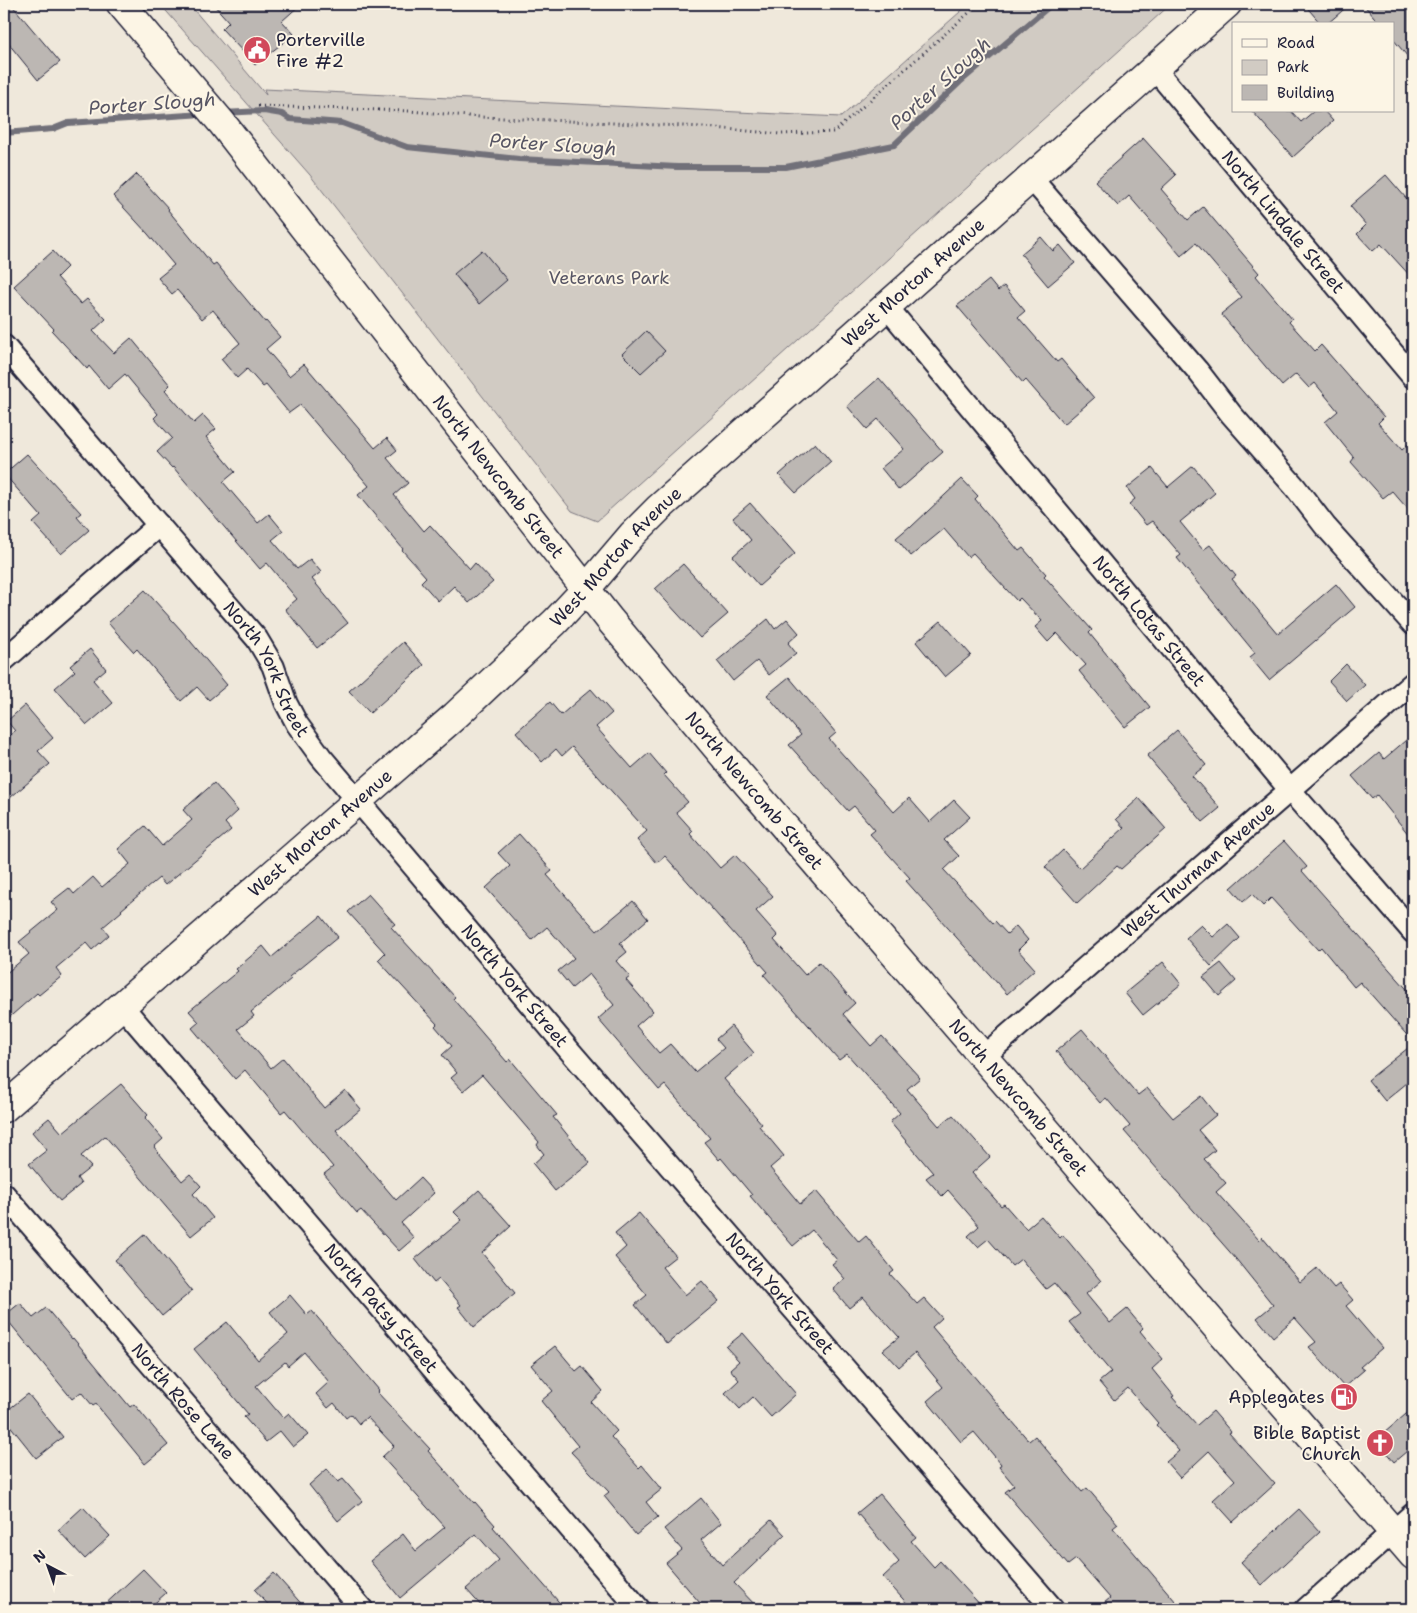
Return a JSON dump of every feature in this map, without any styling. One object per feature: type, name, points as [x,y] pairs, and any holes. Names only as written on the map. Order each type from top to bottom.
[{"type":"main road","name":"North Newcomb Street","points":[[122,4],[222,123],[586,590],[746,782],[1413,1555]]},
{"type":"main road","name":"West Morton Avenue","points":[[4,1108],[455,716],[555,622],[586,590],[632,535],[659,508],[1227,4]]},
{"type":"street","name":"North Lindale Street","points":[[1154,68],[1413,377]]},
{"type":"street","points":[[1031,178],[1197,370],[1231,414],[1295,487],[1325,526],[1413,624]]},
{"type":"street","name":"North Lotas Street","points":[[887,307],[1290,790],[1413,932]]},
{"type":"street","name":"North York Street","points":[[4,346],[257,639],[273,666],[286,703],[297,724],[321,757],[575,1058],[1053,1609]]},
{"type":"street","points":[[4,660],[159,525]]},
{"type":"street","name":"West Thurman Avenue","points":[[983,1057],[1413,683]]},
{"type":"street","name":"North Patsy Street","points":[[122,1006],[639,1609]]},
{"type":"street","name":"North Rose Lane","points":[[4,1194],[362,1609]]},
{"type":"street","points":[[1306,1609],[1413,1514]]},
{"type":"path","points":[[258,106],[409,111],[480,117],[704,127],[781,134],[834,132],[979,4]]},
{"type":"green space","name":"Veterans Park","points":[[160,4],[189,4],[266,95],[264,89],[841,117],[969,4],[1171,4],[597,521],[572,511],[310,175]]},
{"type":"building","points":[[4,4],[11,4],[60,62],[38,80],[4,38]]},
{"type":"building","name":"Porterville Fire #2","points":[[213,4],[301,4],[282,21],[294,34],[255,65],[222,29],[229,22]]},
{"type":"building","points":[[1304,4],[1350,4],[1329,22],[1319,22]]},
{"type":"building","points":[[1363,4],[1413,4],[1413,63],[1394,40],[1394,22],[1378,22]]},
{"type":"building","points":[[1253,112],[1292,112],[1301,122],[1313,112],[1325,112],[1333,121],[1293,157]]},
{"type":"building","points":[[1143,138],[1176,175],[1161,189],[1188,220],[1203,207],[1259,273],[1256,276],[1292,319],[1289,322],[1315,351],[1321,345],[1384,417],[1378,423],[1402,450],[1413,440],[1413,515],[1392,491],[1383,498],[1351,462],[1354,458],[1325,422],[1338,411],[1315,383],[1309,388],[1296,374],[1282,386],[1221,314],[1242,297],[1196,243],[1181,256],[1129,196],[1118,206],[1095,181]]},
{"type":"building","points":[[137,174],[169,209],[213,265],[216,263],[265,322],[280,337],[266,349],[289,376],[304,364],[375,448],[387,438],[397,450],[387,458],[408,483],[394,495],[424,531],[430,525],[470,569],[475,563],[493,582],[469,603],[454,586],[438,601],[421,582],[426,577],[358,495],[369,486],[300,405],[289,413],[266,385],[263,387],[247,369],[237,378],[221,359],[240,343],[213,310],[202,319],[177,290],[172,294],[158,278],[174,265],[113,196]]},
{"type":"building","points":[[1386,175],[1413,206],[1413,279],[1381,244],[1373,251],[1357,234],[1366,225],[1350,206]]},
{"type":"building","points":[[1041,237],[1053,251],[1060,245],[1075,263],[1048,286],[1021,254]]},
{"type":"building","points":[[482,250],[507,280],[479,304],[454,274]]},
{"type":"building","points":[[53,251],[67,267],[57,277],[81,304],[87,299],[106,319],[93,331],[114,353],[131,338],[170,385],[165,390],[194,423],[203,415],[216,429],[206,437],[235,472],[223,482],[258,523],[269,514],[283,531],[272,540],[297,569],[310,559],[321,572],[312,579],[348,623],[317,648],[285,609],[297,599],[267,563],[260,569],[173,467],[157,452],[172,438],[154,418],[158,414],[125,374],[108,389],[89,366],[87,369],[52,331],[54,329],[14,286]]},
{"type":"building","points":[[989,280],[998,291],[1004,286],[1025,311],[1018,317],[1057,362],[1061,359],[1094,398],[1064,424],[1026,380],[1023,383],[957,306]]},
{"type":"building","points":[[646,331],[665,351],[641,373],[622,354]]},
{"type":"building","points":[[879,378],[943,452],[899,490],[881,468],[904,449],[878,419],[867,429],[847,406]]},
{"type":"building","points":[[815,443],[831,462],[796,493],[779,475]]},
{"type":"building","points":[[27,454],[81,513],[77,516],[89,530],[61,554],[33,523],[41,516],[4,474]]},
{"type":"building","points":[[1193,466],[1215,493],[1180,522],[1203,550],[1210,545],[1236,576],[1232,579],[1278,634],[1336,584],[1355,607],[1269,680],[1250,657],[1255,653],[1177,558],[1181,555],[1152,521],[1146,525],[1129,504],[1135,499],[1127,488],[1152,468],[1168,487]]},
{"type":"building","points":[[962,479],[978,496],[975,499],[1019,551],[1023,548],[1046,574],[1044,576],[1092,630],[1089,633],[1150,707],[1125,727],[1079,671],[1086,665],[1057,633],[1048,642],[1035,627],[1042,621],[1020,598],[1017,601],[973,553],[968,557],[944,529],[911,556],[896,538],[911,527]]},
{"type":"building","points":[[750,503],[795,554],[759,586],[733,556],[751,540],[733,518]]},
{"type":"building","points":[[683,564],[728,614],[700,638],[655,589]]},
{"type":"building","points":[[145,590],[227,685],[209,700],[197,687],[181,701],[137,649],[134,652],[108,623]]},
{"type":"building","points":[[768,619],[775,629],[787,619],[799,633],[788,643],[796,653],[769,675],[757,661],[733,681],[717,661]]},
{"type":"building","points":[[941,621],[971,655],[945,677],[916,642]]},
{"type":"building","points":[[403,642],[424,665],[370,713],[349,691]]},
{"type":"building","points":[[90,649],[106,669],[93,680],[113,703],[87,725],[55,688],[75,671],[70,666]]},
{"type":"building","points":[[1346,664],[1365,685],[1347,701],[1329,681]]},
{"type":"building","points":[[789,677],[836,733],[829,739],[894,812],[909,798],[930,822],[954,800],[970,817],[944,840],[959,856],[944,870],[993,923],[995,921],[1007,934],[1016,926],[1028,940],[1018,950],[1035,969],[1007,994],[906,881],[910,878],[870,834],[875,830],[854,806],[848,811],[789,745],[801,735],[767,695]]},
{"type":"building","points":[[591,689],[612,713],[596,727],[632,768],[649,753],[666,773],[664,775],[688,802],[676,812],[693,831],[690,834],[720,868],[735,855],[773,896],[756,911],[778,936],[774,940],[805,975],[819,962],[855,1003],[843,1014],[871,1046],[882,1036],[920,1078],[907,1089],[939,1126],[953,1115],[990,1157],[972,1173],[1001,1206],[1004,1204],[1026,1229],[1041,1216],[1060,1238],[1063,1235],[1101,1281],[1086,1294],[1110,1323],[1127,1309],[1143,1328],[1140,1331],[1163,1359],[1152,1369],[1174,1396],[1172,1397],[1197,1425],[1213,1411],[1231,1432],[1229,1433],[1275,1484],[1233,1522],[1213,1500],[1235,1480],[1209,1451],[1180,1478],[1166,1462],[1179,1451],[1156,1425],[1158,1423],[1128,1388],[1114,1400],[1099,1382],[1111,1372],[1069,1322],[1080,1314],[1054,1283],[1046,1289],[1021,1259],[1012,1266],[988,1239],[978,1247],[968,1236],[979,1226],[948,1190],[942,1196],[926,1178],[933,1173],[890,1122],[900,1113],[847,1054],[839,1060],[764,975],[768,972],[665,856],[657,863],[637,840],[647,831],[572,747],[562,756],[556,749],[542,762],[516,732],[550,702],[561,715]]},
{"type":"building","points":[[25,705],[53,738],[38,751],[50,764],[4,803],[4,740],[15,731],[7,721]]},
{"type":"building","points":[[1177,730],[1206,765],[1192,776],[1220,808],[1203,822],[1147,756]]},
{"type":"building","points":[[1413,734],[1413,840],[1377,795],[1372,799],[1352,776],[1379,753],[1384,759]]},
{"type":"building","points":[[214,783],[238,811],[225,823],[231,830],[165,885],[159,878],[121,910],[103,927],[109,935],[92,950],[86,943],[56,968],[62,976],[39,995],[37,993],[4,1022],[4,975],[29,954],[19,942],[58,910],[51,902],[69,888],[74,894],[93,877],[102,887],[130,864],[118,849],[145,826],[162,846],[192,820],[183,810]]},
{"type":"building","points":[[1139,798],[1166,829],[1121,869],[1117,866],[1077,903],[1045,867],[1063,850],[1080,868],[1124,828],[1116,819]]},
{"type":"building","points":[[519,834],[552,871],[547,875],[597,931],[633,901],[648,919],[620,943],[627,952],[616,961],[630,977],[626,980],[653,1011],[636,1026],[659,1053],[670,1044],[695,1072],[724,1048],[716,1039],[731,1026],[754,1053],[724,1079],[762,1124],[759,1126],[784,1156],[770,1168],[800,1204],[816,1191],[859,1242],[866,1236],[894,1271],[890,1274],[917,1304],[924,1298],[942,1318],[932,1327],[1029,1441],[1035,1436],[1082,1492],[1087,1488],[1118,1524],[1113,1528],[1182,1609],[1097,1609],[1110,1598],[1076,1559],[1068,1565],[1005,1492],[1014,1485],[999,1467],[1001,1464],[974,1432],[961,1442],[927,1401],[943,1387],[915,1353],[899,1367],[883,1350],[899,1337],[863,1297],[849,1308],[833,1289],[845,1279],[832,1264],[837,1260],[812,1230],[793,1246],[750,1196],[752,1195],[721,1158],[719,1160],[704,1142],[710,1138],[665,1085],[659,1090],[598,1019],[614,1005],[589,974],[572,988],[558,971],[574,958],[547,927],[532,940],[486,888],[510,866],[498,853]]},
{"type":"building","points":[[1284,841],[1307,867],[1302,871],[1413,996],[1413,1042],[1360,982],[1354,987],[1321,947],[1318,950],[1271,898],[1263,906],[1252,894],[1243,902],[1231,888]]},
{"type":"building","points":[[368,894],[395,924],[391,927],[455,997],[453,999],[507,1062],[510,1059],[557,1115],[553,1117],[590,1163],[555,1191],[533,1164],[544,1154],[537,1145],[539,1142],[482,1075],[463,1091],[451,1078],[457,1073],[442,1055],[452,1046],[435,1026],[437,1024],[378,960],[385,953],[348,912]]},
{"type":"building","points":[[321,916],[338,937],[289,977],[291,979],[251,1012],[254,1016],[238,1029],[271,1068],[283,1058],[324,1108],[345,1090],[361,1109],[336,1130],[396,1200],[420,1178],[434,1193],[401,1223],[414,1238],[399,1251],[361,1210],[357,1213],[324,1174],[333,1167],[285,1110],[281,1113],[245,1070],[235,1079],[192,1028],[199,1022],[189,1011],[238,971],[236,969],[263,946],[272,957]]},
{"type":"building","points":[[1228,924],[1240,938],[1211,966],[1186,938],[1201,925],[1213,937]]},
{"type":"building","points":[[1163,962],[1181,984],[1143,1015],[1125,993]]},
{"type":"building","points":[[1221,963],[1236,981],[1219,996],[1203,977]]},
{"type":"building","points":[[1082,1029],[1138,1095],[1147,1088],[1173,1118],[1201,1096],[1216,1115],[1198,1130],[1215,1150],[1204,1159],[1226,1183],[1216,1192],[1259,1240],[1262,1237],[1300,1282],[1317,1268],[1334,1288],[1339,1284],[1353,1300],[1346,1306],[1382,1348],[1360,1367],[1364,1370],[1344,1387],[1309,1347],[1316,1342],[1295,1318],[1273,1337],[1257,1318],[1273,1305],[1236,1259],[1124,1131],[1130,1126],[1106,1098],[1100,1103],[1056,1051]]},
{"type":"building","points":[[1413,1044],[1413,1078],[1385,1101],[1368,1080]]},
{"type":"building","points":[[121,1084],[148,1115],[145,1118],[163,1139],[154,1147],[182,1181],[190,1174],[201,1186],[193,1194],[213,1218],[191,1236],[105,1136],[81,1156],[91,1167],[77,1178],[81,1184],[60,1201],[29,1164],[47,1150],[32,1132],[49,1118],[62,1133]]},
{"type":"building","points":[[479,1190],[511,1226],[482,1253],[515,1293],[474,1327],[458,1307],[461,1305],[439,1279],[434,1283],[415,1259],[462,1220],[454,1212]]},
{"type":"building","points":[[639,1213],[676,1256],[662,1267],[685,1295],[702,1281],[719,1301],[667,1344],[635,1305],[647,1295],[615,1257],[626,1247],[615,1233]]},
{"type":"building","points":[[145,1234],[192,1291],[162,1316],[115,1260]]},
{"type":"building","points":[[290,1295],[307,1315],[312,1311],[379,1390],[377,1392],[430,1449],[428,1451],[495,1525],[493,1527],[565,1609],[484,1609],[466,1589],[499,1560],[476,1534],[400,1598],[370,1561],[403,1534],[416,1551],[445,1527],[382,1457],[394,1446],[367,1417],[359,1424],[351,1414],[346,1418],[334,1403],[328,1408],[316,1394],[329,1382],[304,1352],[288,1366],[285,1362],[256,1386],[283,1418],[289,1413],[308,1435],[293,1447],[280,1431],[266,1442],[244,1417],[248,1414],[194,1349],[227,1322],[258,1360],[288,1334],[270,1312]]},
{"type":"building","points":[[20,1303],[33,1318],[46,1308],[130,1407],[134,1404],[168,1445],[145,1464],[96,1404],[93,1406],[81,1392],[72,1399],[4,1316]]},
{"type":"building","points":[[743,1333],[796,1394],[771,1417],[753,1397],[740,1409],[725,1393],[739,1380],[730,1369],[739,1361],[726,1347]]},
{"type":"building","points":[[555,1346],[576,1371],[582,1366],[603,1391],[591,1402],[617,1431],[611,1437],[639,1468],[642,1465],[662,1489],[646,1502],[658,1517],[636,1535],[604,1496],[609,1492],[571,1452],[578,1446],[541,1401],[553,1391],[531,1365]]},
{"type":"building","points":[[28,1394],[63,1437],[36,1458],[4,1418],[4,1413]]},
{"type":"building","points":[[1413,1408],[1413,1446],[1394,1462],[1376,1440]]},
{"type":"building","points":[[327,1469],[338,1482],[343,1479],[362,1501],[338,1521],[309,1485]]},
{"type":"building","points":[[880,1494],[916,1537],[911,1541],[934,1567],[940,1561],[984,1609],[912,1609],[883,1577],[899,1562],[857,1513]]},
{"type":"building","points":[[701,1498],[721,1523],[701,1540],[722,1565],[771,1520],[785,1535],[734,1583],[759,1609],[705,1609],[666,1563],[682,1550],[664,1529]]},
{"type":"building","points":[[83,1507],[110,1536],[85,1559],[58,1530]]},
{"type":"building","points":[[1299,1509],[1320,1532],[1262,1585],[1241,1562]]},
{"type":"building","points":[[143,1569],[166,1593],[148,1609],[100,1609]]},
{"type":"building","points":[[274,1573],[306,1609],[272,1609],[255,1590]]},
{"type":"waterway","name":"Porter Slough","points":[[223,113],[264,111],[282,114],[290,119],[342,123],[407,147],[519,159],[677,167],[786,167],[894,145],[960,82],[1052,4]]},
{"type":"waterway","name":"Porter Slough","points":[[4,133],[53,129],[68,123],[203,114]]},
{"type":"place","name":"Porterville Fire #2","points":[[257,50]]},
{"type":"place","name":"Applegates","points":[[1344,1397]]},
{"type":"place","name":"Bible Baptist Church","points":[[1380,1443]]}]
